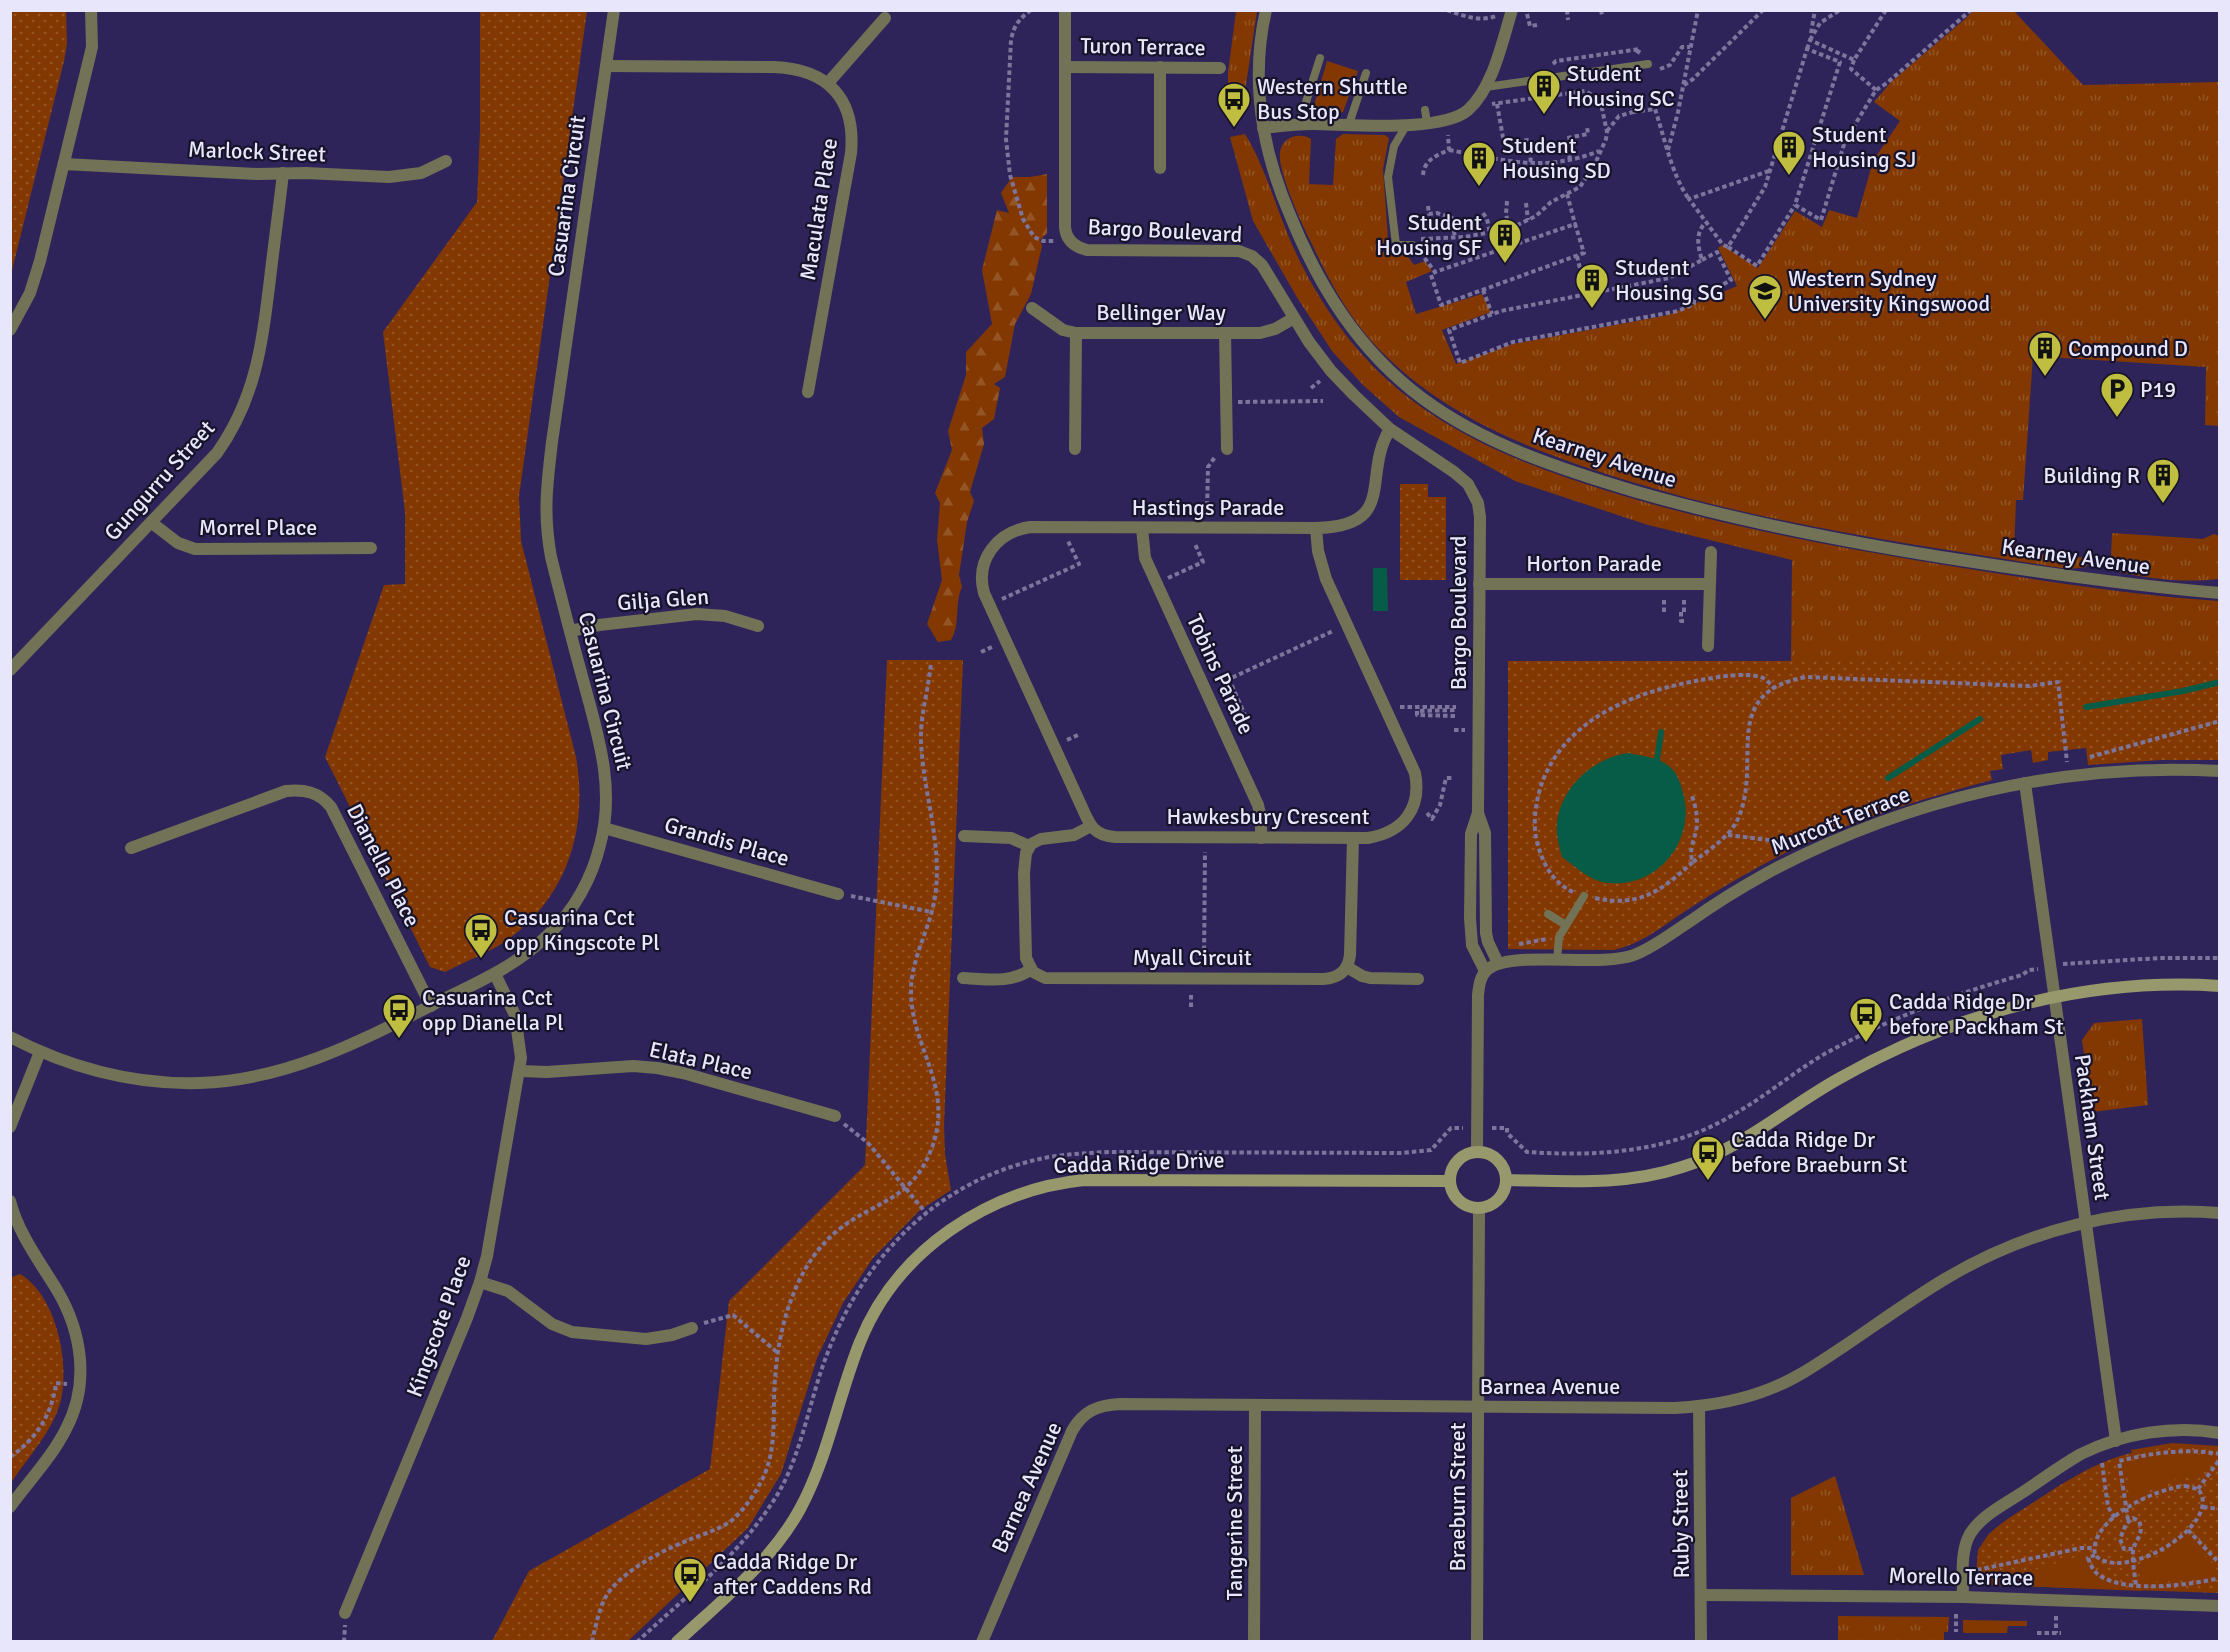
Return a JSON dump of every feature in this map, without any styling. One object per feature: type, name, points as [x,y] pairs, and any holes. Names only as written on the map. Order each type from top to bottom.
[{"type":"street","points":[[10,330],[25,305],[34,282],[64,164],[92,47],[91,10]]},
{"type":"street","name":"Casuarina Circuit","points":[[10,1037],[40,1052],[83,1068],[126,1078],[176,1083],[230,1081],[274,1072],[339,1051],[495,974],[527,953],[562,921],[587,880],[600,847],[604,828],[607,799],[606,773],[600,742],[551,557],[545,526],[545,501],[614,10]]},
{"type":"street","name":"Bargo Boulevard","points":[[1065,10],[1065,227],[1071,242],[1087,250],[1243,252],[1252,256],[1262,265],[1294,318],[1331,371],[1390,429],[1463,479],[1475,496],[1480,517],[1478,813],[1471,834],[1470,918],[1472,945],[1485,971]]},
{"type":"street","name":"Kearney Avenue","points":[[1266,10],[1261,30],[1257,69],[1263,128],[1278,188],[1300,240],[1319,278],[1347,323],[1369,350],[1406,386],[1452,418],[1536,459],[1569,471],[1666,500],[1741,519],[1854,543],[1981,563],[2124,585],[2220,593]]},
{"type":"street","points":[[1263,128],[1299,124],[1406,126],[1447,119],[1467,112],[1486,87],[1506,12]]},
{"type":"street","points":[[606,66],[781,67],[806,72],[828,83],[885,18]]},
{"type":"street","name":"Turon Terrace","points":[[1065,67],[1220,68]]},
{"type":"street","points":[[1160,68],[1160,168]]},
{"type":"street","name":"Maculata Place","points":[[808,392],[852,145],[852,131],[847,110],[840,96],[828,83]]},
{"type":"street","name":"Marlock Street","points":[[64,164],[283,174],[399,176],[421,173],[446,161]]},
{"type":"street","name":"Gungurru Street","points":[[10,670],[217,453],[234,427],[247,400],[263,341],[283,174]]},
{"type":"street","name":"Bellinger Way","points":[[1032,308],[1064,330],[1076,333],[1265,333],[1294,318]]},
{"type":"street","points":[[1075,449],[1076,333]]},
{"type":"street","points":[[1222,451],[1225,333]]},
{"type":"street","name":"Hastings Parade","points":[[1091,826],[986,599],[982,573],[987,556],[996,543],[1007,534],[1036,527],[1337,528],[1349,525],[1367,509],[1376,489],[1381,447],[1390,429]]},
{"type":"street","name":"Morrel Place","points":[[152,523],[178,543],[195,549],[371,548]]},
{"type":"street","name":"Tobins Parade","points":[[1142,528],[1145,558],[1258,805],[1261,838]]},
{"type":"street","name":"Hawkesbury Crescent","points":[[1091,826],[1101,835],[1114,837],[1353,838],[1382,835],[1400,825],[1407,817],[1414,804],[1417,791],[1416,780],[1407,754],[1326,579],[1318,551],[1316,528]]},
{"type":"street","points":[[1708,646],[1711,552]]},
{"type":"street","name":"Horton Parade","points":[[1479,584],[1709,584]]},
{"type":"street","name":"Gilja Glen","points":[[570,631],[607,624],[697,614],[725,616],[758,626]]},
{"type":"street","name":"Murcott Terrace","points":[[1498,963],[1516,960],[1606,960],[1632,956],[1654,946],[1740,888],[1828,844],[1889,820],[1951,800],[2025,783],[2069,776],[2126,770],[2220,771]]},
{"type":"street","name":"Packham Street","points":[[2025,783],[2116,1441]]},
{"type":"street","name":"Dianella Place","points":[[131,848],[286,791],[303,790],[321,797],[331,807],[431,1006]]},
{"type":"street","name":"Bargo Boulevard","points":[[1478,813],[1485,833],[1486,933],[1498,963]]},
{"type":"street","points":[[963,978],[1008,979],[1018,977],[1030,969],[1026,958],[1024,873],[1027,850],[1041,838],[1074,835],[1091,826]]},
{"type":"street","name":"Grandis Place","points":[[604,828],[838,894]]},
{"type":"street","points":[[964,836],[1011,838],[1027,850]]},
{"type":"street","points":[[1353,838],[1350,955],[1347,967],[1370,978],[1418,979]]},
{"type":"street","points":[[1477,1151],[1478,995],[1485,971],[1498,963]]},
{"type":"street","name":"Myall Circuit","points":[[1030,969],[1045,978],[1323,979],[1339,976],[1347,967]]},
{"type":"street","name":"Kingscote Place","points":[[345,1613],[480,1281],[487,1256],[520,1071],[520,1046],[515,1015],[495,974]]},
{"type":"street","points":[[1506,1180],[1607,1181],[1629,1179],[1681,1168],[1736,1145],[1838,1078],[1910,1042],[1963,1021],[2054,997],[2144,986],[2220,986]]},
{"type":"street","points":[[10,1127],[40,1052]]},
{"type":"street","name":"Elata Place","points":[[520,1071],[547,1072],[625,1066],[657,1068],[683,1073],[835,1116]]},
{"type":"street","points":[[1477,1151],[1492,1155],[1506,1172],[1502,1196],[1488,1207],[1465,1205],[1454,1195],[1449,1181],[1450,1172],[1460,1157],[1477,1151]]},
{"type":"street","name":"Cadda Ridge Drive","points":[[677,1641],[758,1566],[790,1525],[813,1481],[858,1347],[872,1319],[896,1282],[919,1256],[941,1236],[975,1214],[997,1202],[1032,1189],[1084,1180],[1449,1181]]},
{"type":"street","points":[[10,1201],[21,1230],[69,1314],[78,1343],[81,1378],[78,1397],[66,1430],[10,1507]]},
{"type":"street","name":"Braeburn Street","points":[[1478,1641],[1479,1208]]},
{"type":"street","name":"Barnea Avenue","points":[[982,1641],[1072,1431],[1083,1416],[1092,1410],[1110,1405],[1699,1407],[1743,1398],[1787,1382],[1965,1267],[2021,1242],[2085,1223],[2147,1213],[2183,1211],[2220,1213]]},
{"type":"street","points":[[480,1281],[508,1291],[552,1324],[572,1332],[646,1340],[692,1328]]},
{"type":"street","name":"Tangerine Street","points":[[1254,1641],[1255,1405]]},
{"type":"street","name":"Ruby Street","points":[[1699,1407],[1701,1641]]},
{"type":"street","points":[[1963,1597],[1964,1550],[1970,1534],[1980,1521],[2073,1459],[2116,1441],[2158,1432],[2185,1430],[2220,1433]]},
{"type":"street","name":"Morello Terrace","points":[[1701,1595],[1963,1597],[2220,1606]]},
{"type":"lane","points":[[1299,124],[1320,58]]},
{"type":"lane","points":[[1486,87],[1648,64]]},
{"type":"lane","points":[[1349,124],[1366,73]]},
{"type":"lane","points":[[1425,110],[1427,123]]},
{"type":"lane","points":[[1406,126],[1394,146],[1388,177],[1396,245],[1412,245]]},
{"type":"lane","points":[[1557,960],[1559,938],[1584,896]]},
{"type":"lane","points":[[1548,914],[1566,925]]},
{"type":"path","points":[[1031,10],[1019,20],[1013,30],[1011,40],[1006,155],[1023,219],[1034,237],[1043,241],[1056,240]]},
{"type":"path","points":[[1447,10],[1486,19],[1506,12]]},
{"type":"path","points":[[1528,10],[1530,26],[1538,25]]},
{"type":"path","points":[[1567,10],[1568,20]]},
{"type":"path","points":[[1668,150],[1684,86],[1698,10]]},
{"type":"path","points":[[1684,86],[1763,10]]},
{"type":"path","points":[[1728,248],[1765,187],[1808,49],[1815,10]]},
{"type":"path","points":[[1810,40],[1820,23],[1840,10]]},
{"type":"path","points":[[1876,90],[1851,69],[1854,60],[1886,10]]},
{"type":"path","points":[[1795,205],[1821,220],[1845,141],[1876,90],[1971,10]]},
{"type":"path","points":[[1810,40],[1854,60]]},
{"type":"path","points":[[1648,64],[1649,72],[1668,67],[1676,59],[1680,49],[1690,47]]},
{"type":"path","points":[[1607,132],[1619,116],[1655,109],[1684,192],[1717,239],[1757,266],[1795,205],[1840,62],[1808,49]]},
{"type":"path","points":[[1435,272],[1425,257],[1412,245],[1418,239],[1455,238],[1490,233],[1509,229],[1536,216],[1551,202],[1580,187],[1586,181],[1606,139],[1607,132],[1600,99],[1585,91],[1497,104],[1488,104],[1477,98]]},
{"type":"path","points":[[1631,102],[1633,112]]},
{"type":"path","points":[[1497,104],[1504,143],[1528,140],[1532,164]]},
{"type":"path","points":[[1447,119],[1449,150]]},
{"type":"path","points":[[1570,160],[1567,138],[1588,134],[1587,126]]},
{"type":"path","points":[[1423,175],[1430,160],[1449,150],[1532,164],[1570,160],[1599,151]]},
{"type":"path","points":[[1689,199],[1769,171]]},
{"type":"path","points":[[1567,194],[1584,253],[1441,305],[1431,275],[1435,272],[1575,224]]},
{"type":"path","points":[[1508,201],[1506,214],[1509,229]]},
{"type":"path","points":[[1526,203],[1528,220]]},
{"type":"path","points":[[1428,206],[1429,214],[1437,213],[1452,218],[1455,238]]},
{"type":"path","points":[[1483,213],[1490,233]]},
{"type":"path","points":[[1702,260],[1697,240],[1705,223]]},
{"type":"path","points":[[1717,252],[1731,280],[1694,300],[1694,304],[1678,311],[1513,342],[1460,363],[1449,330],[1492,314],[1535,303],[1586,294],[1669,278],[1717,252]]},
{"type":"path","points":[[1577,256],[1586,294]]},
{"type":"path","points":[[1483,290],[1492,314]]},
{"type":"path","points":[[1235,402],[1323,401]]},
{"type":"path","points":[[1207,520],[1208,464],[1222,451]]},
{"type":"path","points":[[1002,600],[1079,564],[1067,539]]},
{"type":"path","points":[[1156,583],[1203,562],[1195,544]]},
{"type":"path","points":[[1684,592],[1686,612],[1681,621],[1686,621]]},
{"type":"path","points":[[1235,728],[1231,718],[1244,712],[1229,679],[1340,628]]},
{"type":"path","points":[[592,1641],[603,1602],[620,1581],[659,1553],[708,1533],[730,1521],[747,1505],[760,1484],[771,1455],[778,1353],[789,1305],[796,1286],[815,1253],[836,1231],[906,1189],[916,1178],[930,1153],[938,1129],[939,1103],[935,1078],[916,1022],[911,990],[917,956],[932,912],[936,889],[936,849],[924,775],[921,739],[932,662]]},
{"type":"path","points":[[1774,688],[1759,676],[1710,678],[1683,683],[1654,691],[1605,711],[1585,724],[1561,749],[1540,787],[1535,817],[1536,838],[1542,858],[1557,881],[1564,888],[1584,896],[1614,900],[1651,894],[1663,888],[1728,835],[1740,815],[1746,794],[1748,724],[1753,709],[1760,699],[1774,688],[1806,677],[2029,686],[2058,682],[2069,776]]},
{"type":"path","points":[[1395,707],[1458,711]]},
{"type":"path","points":[[1417,711],[1458,711],[1417,715],[1417,711]]},
{"type":"path","points":[[2085,759],[2220,721]]},
{"type":"path","points":[[2068,762],[2076,760]]},
{"type":"path","points":[[1422,807],[1432,819],[1440,805],[1446,778],[1453,778]]},
{"type":"path","points":[[1691,794],[1696,808],[1697,824],[1690,855],[1693,862]]},
{"type":"path","points":[[1204,970],[1205,843]]},
{"type":"path","points":[[838,894],[932,912]]},
{"type":"path","points":[[1515,945],[1538,939],[1559,938]]},
{"type":"path","points":[[2070,963],[2160,958],[2220,958]]},
{"type":"path","points":[[1507,1128],[1507,1133],[1527,1152],[1605,1154],[1652,1147],[1673,1141],[1713,1126],[1740,1111],[1826,1053],[1881,1025],[1937,1001],[2022,975],[2029,970]]},
{"type":"path","points":[[835,1116],[868,1143],[926,1213]]},
{"type":"path","points":[[637,1641],[745,1541],[767,1511],[781,1487],[794,1455],[826,1357],[846,1311],[873,1266],[904,1232],[926,1213],[954,1194],[991,1175],[1049,1157],[1108,1152],[1401,1153],[1431,1150],[1451,1128]]},
{"type":"path","points":[[692,1328],[733,1315],[778,1353]]},
{"type":"path","points":[[10,1457],[36,1435],[44,1422],[54,1396],[56,1383]]},
{"type":"path","points":[[2133,1549],[2124,1549],[2120,1543],[2121,1532],[2128,1520],[2119,1461],[2162,1452],[2198,1452],[2220,1457],[2198,1489]]},
{"type":"path","points":[[2102,1463],[2108,1507],[2115,1518]]},
{"type":"path","points":[[2185,1486],[2198,1489],[2203,1498],[2203,1507],[2198,1518],[2188,1530],[2160,1549],[2133,1561],[2109,1564],[2095,1555],[2094,1548],[2098,1537],[2126,1509],[2161,1490],[2185,1486]]},
{"type":"path","points":[[2203,1507],[2220,1509]]},
{"type":"path","points":[[2128,1520],[2137,1519],[2141,1526],[2139,1539],[2133,1549],[2136,1586]]},
{"type":"path","points":[[2188,1530],[2220,1564]]},
{"type":"path","points":[[1980,1570],[2081,1548],[2094,1548]]},
{"type":"path","points":[[2095,1555],[2088,1558],[2099,1575],[2108,1580],[2136,1586],[2168,1585],[2220,1578]]},
{"type":"path","points":[[1956,1614],[1956,1632]]},
{"type":"path","points":[[2037,1633],[2058,1633],[2056,1616]]},
{"type":"green space","points":[[11,10],[66,11],[67,44],[11,274]]},
{"type":"green space","points":[[480,11],[587,11],[519,496],[521,541],[576,757],[579,808],[570,857],[547,901],[530,920],[503,943],[445,972],[430,967],[325,757],[384,585],[405,584],[405,512],[383,332],[477,202],[480,130]]},
{"type":"green space","points":[[1236,11],[1257,11],[1242,112],[1237,114],[1237,119],[1228,120],[1228,73]]},
{"type":"green space","points":[[1973,11],[2014,11],[2083,85],[2219,82],[2219,426],[2205,425],[2206,367],[2033,356],[2023,500],[2016,500],[2014,552],[2092,558],[2086,567],[2055,567],[1910,544],[1808,526],[1741,511],[1606,474],[1569,462],[1499,433],[1433,395],[1403,372],[1365,334],[1324,270],[1296,211],[1282,171],[1281,149],[1284,143],[1292,137],[1302,136],[1311,139],[1309,184],[1333,185],[1336,139],[1343,134],[1385,135],[1389,138],[1383,169],[1388,239],[1380,246],[1382,252],[1404,251],[1414,265],[1425,261],[1432,271],[1406,282],[1416,314],[1482,294],[1491,312],[1442,330],[1456,364],[1513,344],[1668,315],[1737,286],[1718,248],[1722,245],[1758,268],[1795,211],[1822,227],[1829,210],[1857,218],[1873,161],[1900,121],[1874,102],[1892,81]]},
{"type":"green space","points":[[1327,61],[1358,71],[1343,112],[1325,116],[1317,115],[1313,109]]},
{"type":"green space","points":[[1245,134],[1263,171],[1296,254],[1316,292],[1340,327],[1382,375],[1436,417],[1465,434],[1527,463],[1591,486],[1734,525],[1845,548],[1994,573],[2107,589],[2219,601],[2219,664],[1791,661],[1792,560],[1648,525],[1515,481],[1399,417],[1363,385],[1332,351],[1298,299],[1253,221],[1230,137]]},
{"type":"green space","points":[[1047,174],[1047,233],[1040,240],[1042,246],[1031,294],[1015,324],[1005,377],[994,384],[1000,388],[994,419],[982,428],[984,444],[970,492],[974,501],[967,522],[959,575],[962,587],[958,600],[956,627],[951,640],[938,642],[927,624],[942,580],[937,540],[940,503],[935,493],[952,450],[948,431],[966,375],[966,352],[992,324],[982,270],[997,210],[1009,213],[1001,193],[1012,177]]},
{"type":"green space","points":[[1400,484],[1428,484],[1428,497],[1446,497],[1446,580],[1400,580]]},
{"type":"green space","points":[[2112,533],[2203,539],[2214,534],[2219,536],[2218,579],[2166,580],[2115,571],[2111,557]]},
{"type":"green space","points":[[887,660],[963,660],[944,1126],[945,1154],[951,1190],[919,1211],[873,1258],[843,1303],[817,1358],[781,1474],[748,1528],[628,1641],[492,1641],[529,1571],[710,1469],[729,1301],[865,1165]]},
{"type":"green space","points":[[1508,661],[2219,661],[2219,760],[2161,760],[2088,765],[2086,748],[2048,752],[2048,760],[2033,763],[2031,750],[2001,755],[2003,769],[1990,771],[1992,780],[1934,796],[1819,837],[1746,874],[1636,943],[1614,950],[1508,949]]},
{"type":"green space","points":[[2142,1019],[2148,1105],[2092,1112],[2082,1040],[2094,1023]]},
{"type":"green space","points":[[20,1274],[43,1297],[51,1313],[61,1349],[63,1385],[61,1400],[52,1422],[11,1483],[10,1278]]},
{"type":"green space","points":[[2172,1443],[2219,1446],[2219,1451],[2166,1448],[2132,1453],[2131,1450]]},
{"type":"green space","points":[[2196,1445],[2219,1449],[2219,1593],[1987,1585],[1976,1575],[1978,1550],[1988,1535],[2012,1516],[2076,1476],[2094,1466],[2130,1453],[2171,1446]]},
{"type":"green space","points":[[2160,1454],[2216,1456],[2200,1478],[2173,1480],[2131,1500],[2125,1463]]},
{"type":"green space","points":[[1835,1476],[1864,1575],[1791,1575],[1791,1498]]},
{"type":"green space","points":[[2188,1536],[2219,1572],[2219,1575],[2177,1581],[2141,1582],[2138,1567],[2165,1553]]},
{"type":"green space","points":[[2085,1554],[2093,1574],[2100,1579],[2107,1583],[2144,1591],[1996,1585],[1995,1583]]},
{"type":"green space","points":[[1838,1616],[1949,1617],[1948,1632],[1944,1632],[1944,1641],[1838,1641]]},
{"type":"green space","points":[[1963,1620],[2027,1621],[2027,1626],[2008,1626],[2007,1633],[1965,1633],[1963,1632]]},
{"type":"shaded area","points":[[1373,568],[1387,568],[1388,611],[1373,611]]},
{"type":"shaded area","points":[[1628,753],[1656,759],[1667,764],[1673,771],[1684,797],[1686,814],[1683,830],[1668,859],[1656,870],[1626,883],[1602,882],[1584,873],[1562,857],[1557,832],[1559,811],[1564,798],[1580,777],[1603,761]]},
{"type":"waterway","points":[[2086,707],[2183,691],[2220,682]]},
{"type":"waterway","points":[[1888,778],[1980,719]]},
{"type":"waterway","points":[[1653,767],[1657,760],[1661,732]]},
{"type":"place","name":"Student Housing SC","points":[[1544,115]]},
{"type":"place","name":"Western Shuttle Bus Stop","points":[[1234,128]]},
{"type":"place","name":"Student Housing SJ","points":[[1789,176]]},
{"type":"place","name":"Student Housing SD","points":[[1479,187]]},
{"type":"place","name":"Student Housing SF","points":[[1505,264]]},
{"type":"place","name":"Student Housing SG","points":[[1592,309]]},
{"type":"place","name":"Western Sydney University Kingswood","points":[[1765,320]]},
{"type":"place","name":"Compound D","points":[[2045,377]]},
{"type":"place","name":"P19","points":[[2117,418]]},
{"type":"place","name":"Building R","points":[[2163,504]]},
{"type":"place","name":"Casuarina Cct opp Kingscote Pl","points":[[481,959]]},
{"type":"place","name":"Casuarina Cct opp Dianella Pl","points":[[399,1039]]},
{"type":"place","name":"Cadda Ridge Dr before Packham St","points":[[1866,1043]]},
{"type":"place","name":"Cadda Ridge Dr before Braeburn St","points":[[1708,1181]]},
{"type":"place","name":"Cadda Ridge Dr after Caddens Rd","points":[[690,1603]]}]
